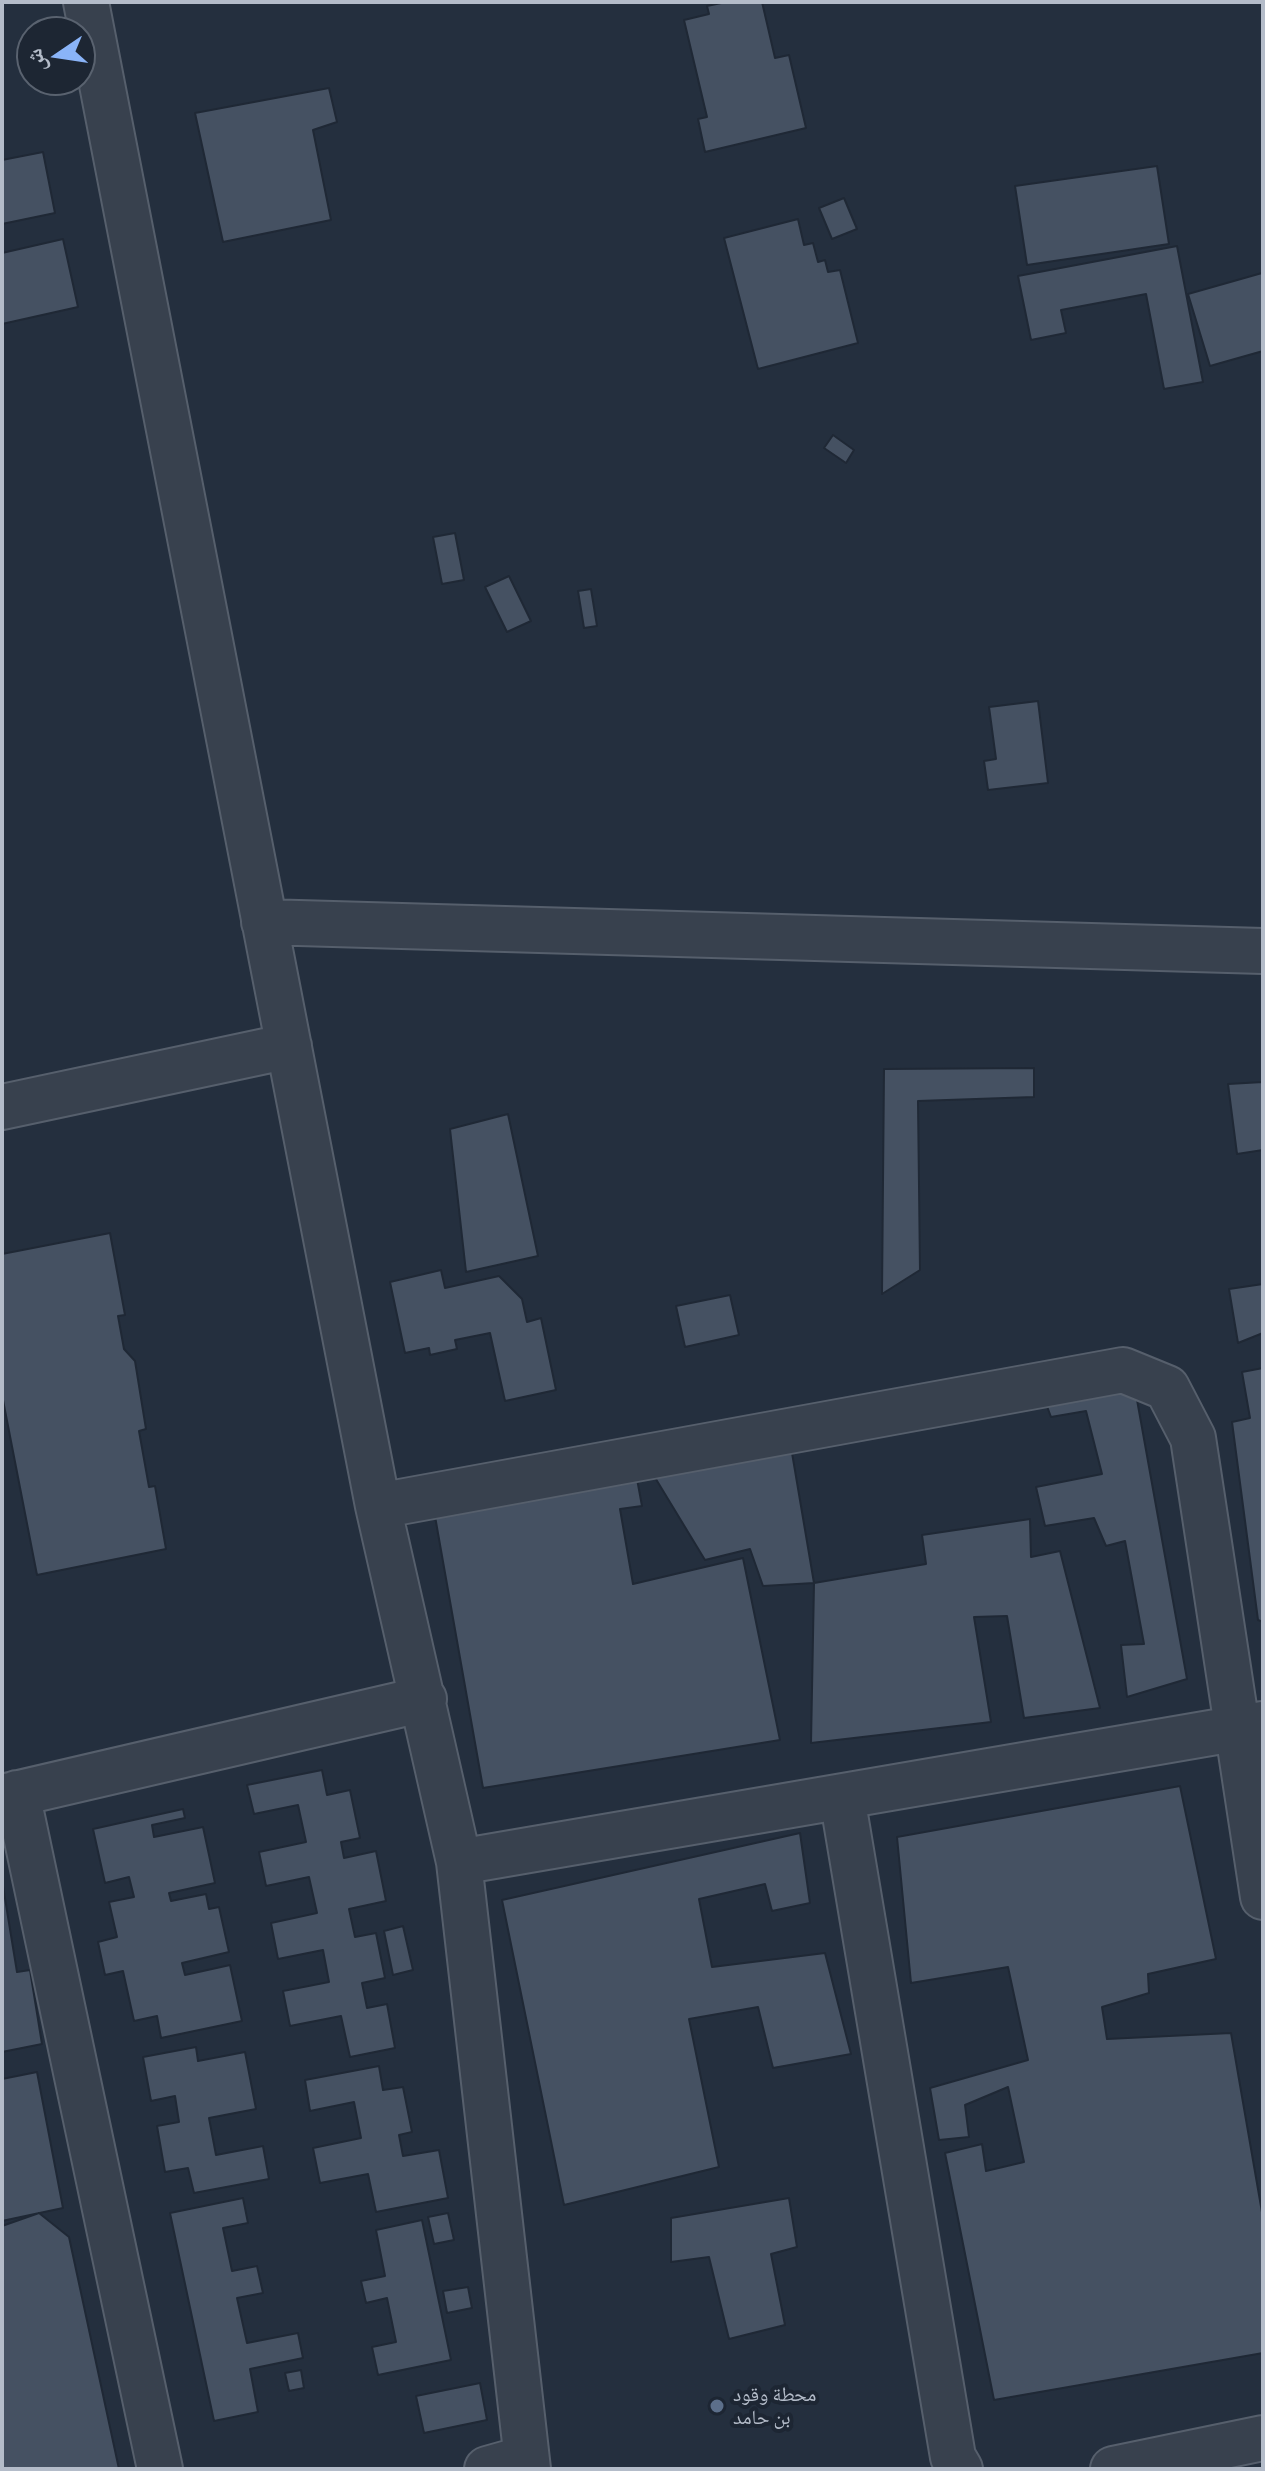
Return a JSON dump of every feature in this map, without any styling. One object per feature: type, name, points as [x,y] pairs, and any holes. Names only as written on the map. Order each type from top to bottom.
[{"type":"street","points":[[86,2],[378,1506],[459,1862],[519,2466]]},
{"type":"street","points":[[264,922],[1263,951]]},
{"type":"street","points":[[2,1107],[289,1046]]},
{"type":"street","points":[[378,1506],[1123,1370],[1167,1388],[1193,1438],[1251,1726],[1263,1897]]},
{"type":"street","points":[[160,2469],[10,1795],[424,1699]]},
{"type":"street","points":[[459,1862],[1251,1726]]},
{"type":"street","points":[[842,1797],[953,2457],[960,2469]]},
{"type":"street","points":[[1113,2469],[1263,2438]]},
{"type":"building","points":[[726,2],[762,2],[775,58],[789,55],[806,128],[705,152],[698,119],[707,117],[684,20],[709,14],[707,6]]},
{"type":"building","points":[[329,88],[337,122],[313,130],[331,220],[223,242],[195,113]]},
{"type":"building","points":[[43,152],[55,213],[2,224],[2,160]]},
{"type":"building","points":[[1157,166],[1169,244],[1027,265],[1015,186]]},
{"type":"building","points":[[844,198],[857,229],[832,239],[819,208]]},
{"type":"building","points":[[798,219],[804,245],[813,243],[818,262],[825,260],[828,272],[840,270],[858,343],[758,369],[724,238]]},
{"type":"building","points":[[63,239],[78,307],[2,324],[2,253]]},
{"type":"building","points":[[1177,246],[1203,382],[1164,389],[1146,294],[1061,310],[1066,333],[1031,340],[1018,276]]},
{"type":"building","points":[[1262,273],[1263,351],[1210,366],[1188,294]]},
{"type":"building","points":[[833,435],[854,450],[846,463],[824,448]]},
{"type":"building","points":[[455,533],[464,580],[442,584],[433,537]]},
{"type":"building","points":[[509,576],[531,621],[507,632],[485,587]]},
{"type":"building","points":[[591,589],[597,626],[584,628],[578,591]]},
{"type":"building","points":[[1038,701],[1048,783],[988,790],[984,761],[996,759],[989,707]]},
{"type":"building","points":[[1034,1068],[1034,1097],[918,1101],[920,1270],[882,1294],[884,1069]]},
{"type":"building","points":[[1263,1082],[1263,1150],[1237,1154],[1228,1084]]},
{"type":"building","points":[[508,1114],[538,1256],[466,1272],[450,1129]]},
{"type":"building","points":[[110,1233],[125,1315],[118,1316],[124,1349],[135,1361],[146,1429],[139,1431],[149,1487],[155,1486],[166,1549],[37,1575],[2,1395],[2,1254]]},
{"type":"building","points":[[441,1270],[445,1288],[499,1276],[522,1299],[527,1322],[541,1318],[556,1390],[505,1401],[490,1333],[455,1340],[457,1349],[430,1355],[429,1348],[405,1353],[390,1282]]},
{"type":"building","points":[[1263,1284],[1263,1333],[1238,1343],[1229,1289]]},
{"type":"building","points":[[730,1295],[739,1335],[685,1347],[676,1306]]},
{"type":"building","points":[[1263,1368],[1263,1622],[1258,1620],[1232,1422],[1250,1418],[1242,1372]]},
{"type":"building","points":[[1134,1383],[1187,1679],[1127,1697],[1121,1645],[1144,1644],[1125,1541],[1106,1546],[1094,1518],[1045,1526],[1036,1487],[1102,1474],[1086,1411],[1051,1417],[1042,1393]]},
{"type":"building","points":[[790,1441],[814,1583],[763,1586],[750,1549],[705,1560],[648,1466]]},
{"type":"building","points":[[635,1468],[642,1506],[620,1509],[633,1584],[743,1558],[780,1740],[483,1788],[433,1505]]},
{"type":"building","points":[[1030,1519],[1031,1557],[1060,1551],[1100,1708],[1024,1718],[1007,1616],[974,1617],[991,1722],[811,1743],[814,1583],[926,1564],[922,1535]]},
{"type":"building","points":[[322,1770],[327,1795],[350,1790],[360,1838],[341,1842],[344,1858],[376,1851],[386,1901],[349,1909],[355,1937],[376,1933],[385,1978],[362,1983],[367,2008],[387,2004],[395,2048],[350,2057],[341,2016],[290,2026],[283,1991],[329,1982],[323,1950],[278,1959],[271,1923],[317,1913],[309,1877],[266,1886],[259,1852],[306,1842],[298,1805],[254,1814],[247,1785]]},
{"type":"building","points":[[1180,1786],[1216,1959],[1148,1974],[1149,1993],[1102,2007],[1107,2039],[1231,2033],[1263,2218],[1263,2353],[994,2400],[945,2153],[982,2144],[986,2171],[1024,2162],[1008,2087],[965,2105],[969,2137],[939,2140],[930,2088],[1028,2060],[1008,1967],[911,1983],[897,1837]]},
{"type":"building","points":[[183,1809],[185,1818],[152,1825],[154,1837],[203,1827],[215,1883],[169,1893],[171,1901],[206,1894],[209,1909],[219,1907],[229,1952],[182,1963],[185,1975],[230,1965],[242,2021],[161,2038],[157,2016],[134,2021],[123,1971],[105,1975],[98,1942],[117,1937],[109,1902],[134,1897],[129,1877],[105,1883],[93,1829]]},
{"type":"building","points":[[800,1833],[810,1903],[772,1911],[765,1884],[699,1899],[712,1967],[825,1953],[851,2054],[773,2068],[758,2007],[689,2019],[719,2167],[564,2205],[502,1900]]},
{"type":"building","points":[[2,1880],[17,1972],[30,1970],[42,2044],[2,2052]]},
{"type":"building","points":[[403,1926],[413,1970],[393,1975],[384,1931]]},
{"type":"building","points":[[196,2047],[198,2061],[245,2052],[256,2109],[209,2118],[216,2155],[263,2146],[269,2179],[194,2193],[188,2168],[165,2172],[157,2126],[179,2122],[175,2096],[151,2101],[143,2057]]},
{"type":"building","points":[[379,2066],[383,2090],[403,2087],[412,2132],[399,2135],[403,2156],[439,2150],[448,2198],[376,2212],[368,2174],[320,2183],[313,2148],[361,2138],[354,2102],[310,2111],[305,2080]]},
{"type":"building","points":[[37,2072],[63,2208],[2,2221],[2,2079]]},
{"type":"building","points":[[243,2198],[248,2223],[223,2228],[232,2271],[257,2266],[263,2293],[237,2298],[247,2343],[298,2333],[303,2358],[250,2369],[258,2412],[214,2421],[170,2213]]},
{"type":"building","points":[[789,2198],[797,2247],[771,2254],[785,2325],[729,2339],[709,2257],[671,2262],[671,2218]]},
{"type":"building","points":[[39,2213],[69,2237],[119,2469],[2,2469],[2,2226]]},
{"type":"building","points":[[448,2213],[454,2240],[434,2244],[428,2217]]},
{"type":"building","points":[[422,2220],[451,2360],[378,2375],[372,2347],[396,2342],[387,2298],[366,2303],[361,2281],[385,2276],[376,2230]]},
{"type":"building","points":[[468,2287],[472,2308],[447,2313],[443,2291]]},
{"type":"building","points":[[301,2370],[304,2388],[289,2391],[285,2373]]},
{"type":"building","points":[[480,2383],[487,2420],[424,2433],[416,2396]]},
{"type":"place","name":"محطة وقود بن حامد","points":[[717,2406]]}]
